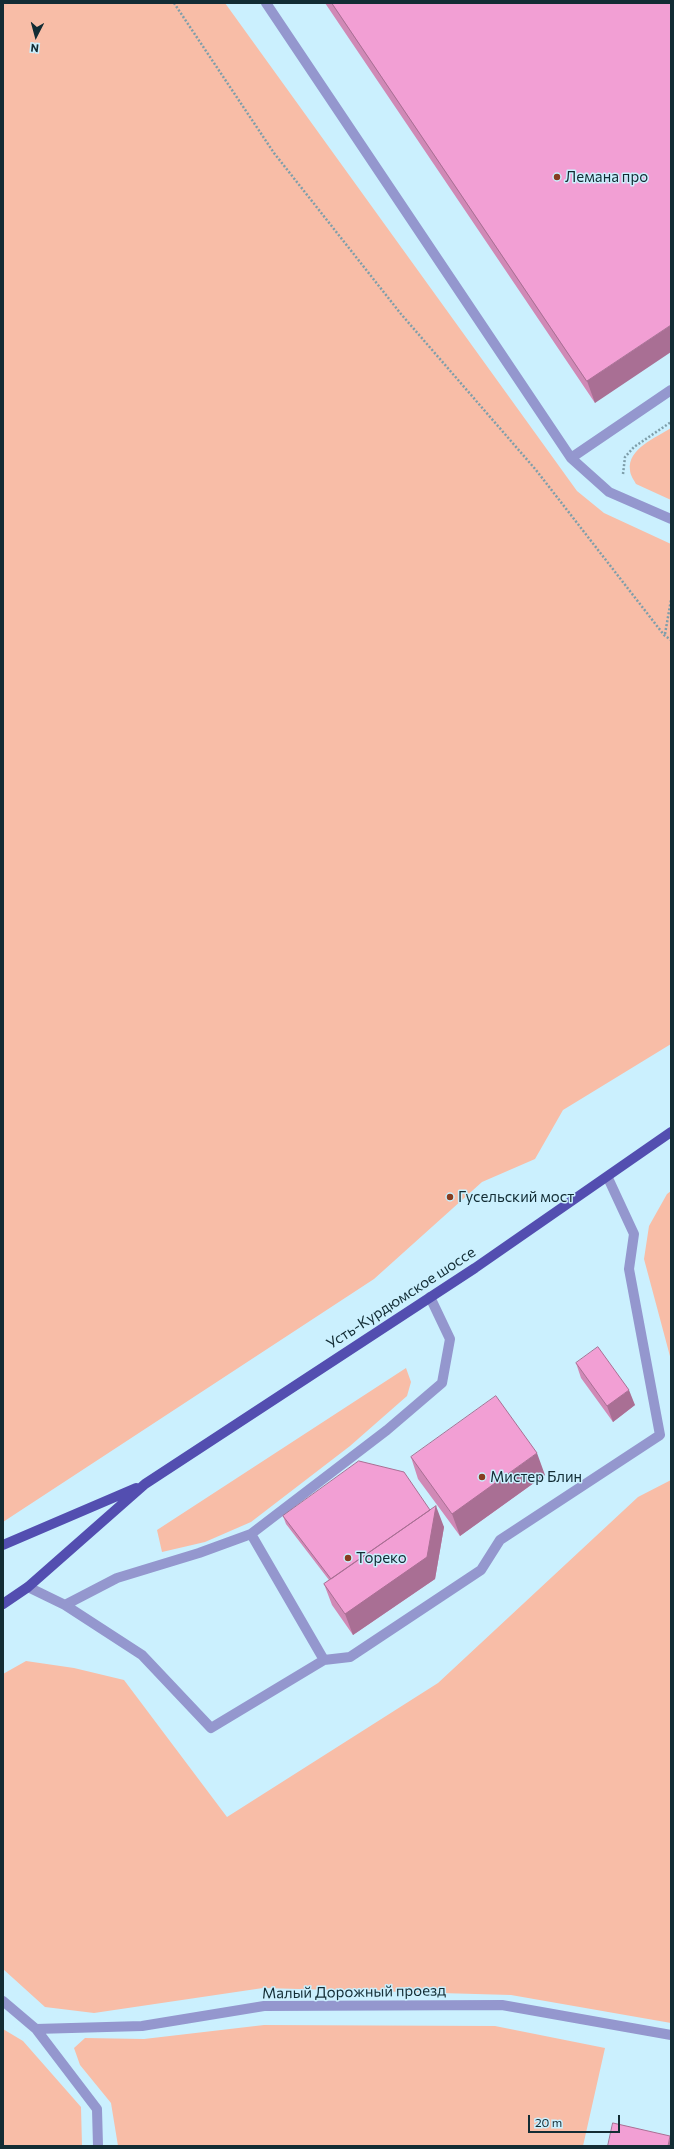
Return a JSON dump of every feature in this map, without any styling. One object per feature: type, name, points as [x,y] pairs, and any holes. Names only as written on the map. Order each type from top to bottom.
[{"type":"main road","name":"Усть-Курдюмское шоссе","points":[[3,1604],[28,1587],[145,1484],[608,1178],[671,1132]]},
{"type":"main road","name":"Усть-Курдюмское шоссе","points":[[3,1545],[145,1484]]},
{"type":"street","points":[[266,3],[571,458],[609,492],[671,519]]},
{"type":"street","points":[[571,458],[671,390]]},
{"type":"street","points":[[28,1587],[65,1605],[142,1655],[211,1728],[324,1660],[350,1657],[481,1570],[500,1540],[660,1435],[630,1270],[634,1234],[608,1178]]},
{"type":"street","points":[[65,1605],[117,1578],[199,1553],[251,1534],[387,1430],[442,1382],[450,1339],[430,1297]]},
{"type":"street","points":[[251,1534],[324,1660]]},
{"type":"street","points":[[3,2001],[36,2029],[97,2109],[98,2146]]},
{"type":"street","name":"Малый Дорожный проезд","points":[[36,2029],[142,2026],[264,2006],[502,2005],[671,2035]]},
{"type":"path","points":[[174,3],[274,153],[401,314],[536,470],[664,634],[671,640]]},
{"type":"path","points":[[627,481],[623,474],[625,457],[634,447],[671,422]]},
{"type":"path","points":[[664,634],[671,600]]},
{"type":"shaded area","points":[[3,3],[225,3],[577,491],[604,513],[671,544],[671,1044],[563,1110],[535,1159],[482,1182],[374,1279],[3,1522]]},
{"type":"shaded area","points":[[671,428],[671,500],[636,484],[631,476],[630,463],[633,456],[644,444]]},
{"type":"shaded area","points":[[671,1191],[671,1360],[644,1259],[649,1226],[667,1194]]},
{"type":"shaded area","points":[[406,1368],[411,1382],[407,1396],[350,1446],[251,1522],[205,1542],[162,1552],[157,1530]]},
{"type":"shaded area","points":[[671,1480],[671,2023],[511,1995],[263,1988],[94,2013],[45,2007],[3,1969],[3,1674],[26,1661],[74,1668],[124,1680],[227,1817],[438,1683],[638,1497]]},
{"type":"shaded area","points":[[264,2025],[495,2026],[605,2048],[583,2146],[118,2146],[111,2103],[80,2065],[74,2048],[85,2038],[144,2039]]},
{"type":"shaded area","points":[[3,2029],[23,2041],[81,2107],[82,2146],[3,2146]]},
{"type":"building","name":"Лемана про","points":[[332,3],[671,3],[671,325],[587,381]]},
{"type":"building","points":[[598,1347],[629,1390],[607,1406],[576,1363]]},
{"type":"building","name":"Мистер Блин","points":[[496,1396],[537,1453],[452,1514],[411,1457]]},
{"type":"building","name":"Тореко","points":[[359,1461],[404,1472],[430,1510],[331,1579],[283,1516]]},
{"type":"building","points":[[436,1506],[427,1557],[345,1614],[324,1584]]},
{"type":"building","points":[[613,2123],[670,2136],[668,2146],[608,2146]]},
{"type":"place","name":"Лемана про","points":[[557,177]]},
{"type":"place","name":"Гусельский мост","points":[[450,1197]]},
{"type":"place","name":"Мистер Блин","points":[[482,1477]]},
{"type":"place","name":"Тореко","points":[[348,1558]]}]
